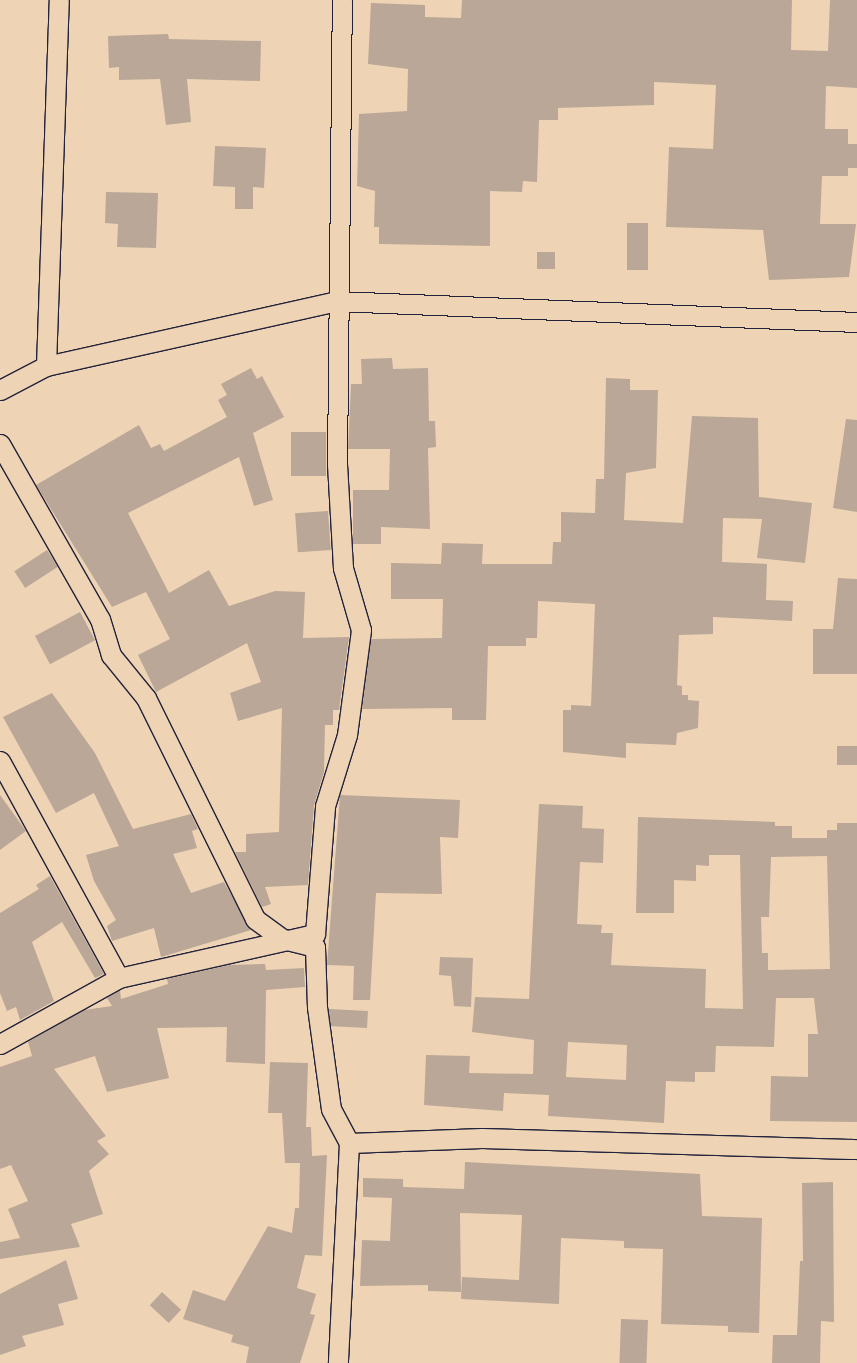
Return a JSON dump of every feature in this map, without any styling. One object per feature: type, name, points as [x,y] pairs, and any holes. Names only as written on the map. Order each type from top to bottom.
[{"type":"street","points":[[46,366],[60,0]]},
{"type":"street","points":[[3,1036],[119,978],[283,939],[315,934],[325,806],[347,735],[361,630],[343,568],[336,301],[342,0]]},
{"type":"street","points":[[0,390],[46,366],[336,301],[857,322]]},
{"type":"street","points":[[0,444],[100,620],[111,655],[146,698],[255,918],[283,939],[315,947],[317,1007],[331,1109],[348,1143],[338,1363]]},
{"type":"street","points":[[0,761],[119,978]]},
{"type":"street","points":[[348,1143],[482,1138],[857,1149]]},
{"type":"building","points":[[462,0],[792,0],[791,50],[828,51],[830,0],[857,0],[857,88],[826,86],[825,129],[848,129],[848,144],[857,144],[857,168],[848,168],[848,176],[822,176],[820,224],[856,224],[849,277],[769,280],[763,230],[666,227],[669,147],[713,149],[716,85],[654,82],[654,105],[558,108],[558,120],[539,120],[537,182],[523,181],[522,192],[490,191],[490,246],[379,244],[379,227],[374,227],[375,191],[357,186],[359,114],[407,111],[408,69],[368,64],[371,3],[425,5],[425,17],[461,18]]},
{"type":"building","points":[[168,34],[169,39],[261,41],[260,81],[187,79],[191,122],[166,125],[160,79],[119,80],[119,67],[109,68],[108,36]]},
{"type":"building","points":[[215,146],[266,148],[264,188],[253,187],[253,209],[235,209],[235,187],[213,186]]},
{"type":"building","points":[[106,192],[158,193],[156,248],[117,247],[118,224],[105,223]]},
{"type":"building","points":[[627,223],[648,223],[648,270],[627,270]]},
{"type":"building","points":[[537,252],[555,252],[555,269],[537,269]]},
{"type":"building","points":[[392,358],[393,369],[428,368],[429,421],[435,421],[436,447],[428,448],[430,529],[381,527],[381,544],[353,544],[353,490],[389,490],[390,449],[348,449],[351,384],[362,384],[361,359]]},
{"type":"building","points":[[251,368],[257,379],[262,376],[284,417],[253,433],[273,500],[254,506],[239,457],[128,513],[169,593],[209,570],[229,606],[275,591],[305,592],[303,638],[349,637],[339,710],[333,710],[333,725],[325,725],[324,772],[314,805],[308,885],[265,887],[271,904],[262,907],[235,852],[246,852],[246,834],[279,832],[282,708],[238,721],[230,693],[261,682],[247,643],[156,692],[138,655],[170,639],[146,592],[112,607],[36,485],[139,425],[151,448],[160,444],[164,451],[227,417],[218,400],[227,395],[221,384]]},
{"type":"building","points":[[606,378],[630,379],[630,390],[658,390],[656,468],[626,473],[624,520],[683,523],[692,416],[758,418],[759,497],[812,503],[805,563],[757,558],[762,519],[723,518],[722,562],[767,564],[766,600],[793,601],[792,621],[713,617],[713,634],[679,635],[677,685],[682,686],[682,695],[688,695],[688,700],[699,701],[698,728],[677,733],[676,745],[626,743],[626,758],[563,752],[563,710],[571,710],[571,705],[591,706],[595,604],[538,601],[537,638],[526,638],[526,646],[488,646],[486,720],[452,720],[452,708],[362,709],[371,639],[442,638],[443,599],[391,599],[391,563],[441,564],[442,543],[483,544],[482,564],[552,564],[553,542],[561,542],[561,512],[595,513],[596,479],[604,479]]},
{"type":"building","points":[[846,419],[857,420],[857,512],[833,508]]},
{"type":"building","points":[[291,432],[326,432],[326,476],[291,476]]},
{"type":"building","points":[[328,511],[331,550],[298,552],[295,513]]},
{"type":"building","points":[[47,550],[58,567],[25,588],[14,571]]},
{"type":"building","points":[[838,578],[857,579],[857,674],[813,674],[813,629],[833,629]]},
{"type":"building","points":[[80,612],[95,640],[50,664],[35,636]]},
{"type":"building","points":[[52,693],[95,753],[133,829],[191,814],[198,829],[192,831],[197,848],[173,854],[191,893],[224,882],[251,930],[161,957],[154,928],[112,941],[107,926],[116,920],[94,881],[86,855],[119,846],[94,793],[56,813],[3,717]]},
{"type":"building","points":[[837,746],[857,746],[857,765],[837,765]]},
{"type":"building","points":[[0,795],[26,831],[0,850]]},
{"type":"building","points":[[340,795],[460,800],[458,838],[440,837],[442,894],[376,893],[370,1000],[353,1000],[354,966],[327,965]]},
{"type":"building","points":[[539,804],[583,806],[582,828],[604,829],[603,863],[580,862],[577,924],[602,925],[601,933],[613,933],[611,965],[706,969],[705,1008],[743,1009],[740,855],[709,855],[709,866],[696,865],[696,881],[674,880],[674,913],[636,913],[638,817],[775,822],[775,826],[792,826],[792,838],[827,838],[827,830],[837,830],[837,823],[857,823],[857,1122],[770,1121],[771,1076],[808,1077],[808,1034],[818,1034],[814,998],[776,998],[774,1047],[716,1046],[715,1072],[695,1072],[695,1082],[666,1081],[664,1123],[548,1116],[549,1095],[504,1093],[503,1111],[424,1105],[426,1055],[470,1056],[469,1073],[533,1074],[534,1040],[472,1032],[475,997],[529,999]],"holes":[[[827,856],[830,969],[768,970],[768,953],[762,953],[761,917],[769,917],[771,857]],[[568,1042],[627,1045],[626,1080],[566,1077]]]},
{"type":"building","points":[[50,876],[104,974],[95,978],[62,922],[32,942],[54,1001],[20,1020],[16,1007],[7,1011],[0,993],[0,913],[39,889],[36,885]]},
{"type":"building","points":[[440,957],[473,958],[471,1007],[454,1006],[451,976],[439,975]]},
{"type":"building","points":[[265,964],[266,970],[304,968],[305,987],[266,990],[265,1064],[226,1062],[227,1027],[157,1028],[169,1078],[107,1092],[95,1056],[54,1069],[106,1136],[97,1141],[109,1154],[89,1171],[103,1214],[71,1224],[80,1247],[0,1259],[0,1242],[20,1238],[8,1209],[28,1201],[11,1165],[0,1169],[0,1067],[32,1056],[28,1042],[84,1010],[112,1006],[107,998],[120,990],[121,999],[168,984],[167,979],[229,965]]},
{"type":"building","points":[[329,1009],[368,1011],[367,1028],[328,1026]]},
{"type":"building","points":[[270,1062],[308,1063],[306,1127],[311,1127],[312,1156],[327,1155],[322,1256],[305,1255],[297,1288],[316,1294],[310,1314],[315,1315],[300,1363],[246,1363],[249,1347],[231,1342],[233,1335],[183,1319],[193,1290],[225,1301],[268,1226],[292,1233],[295,1208],[299,1208],[300,1163],[285,1163],[282,1113],[268,1113]]},
{"type":"building","points":[[465,1162],[700,1174],[702,1216],[762,1218],[759,1333],[728,1332],[728,1326],[661,1324],[663,1249],[624,1248],[624,1241],[561,1238],[559,1304],[461,1299],[462,1277],[519,1280],[522,1215],[460,1213],[461,1292],[428,1291],[428,1285],[360,1286],[362,1240],[390,1241],[392,1198],[363,1197],[363,1178],[403,1179],[403,1187],[464,1189]]},
{"type":"building","points":[[833,1182],[834,1322],[821,1321],[820,1363],[772,1363],[773,1335],[797,1335],[800,1261],[803,1261],[802,1183]]},
{"type":"building","points":[[66,1260],[78,1299],[58,1304],[64,1325],[22,1336],[26,1346],[0,1355],[0,1294]]},
{"type":"building","points":[[162,1292],[181,1310],[169,1323],[150,1305]]},
{"type":"building","points":[[621,1319],[648,1320],[646,1363],[619,1363]]}]
